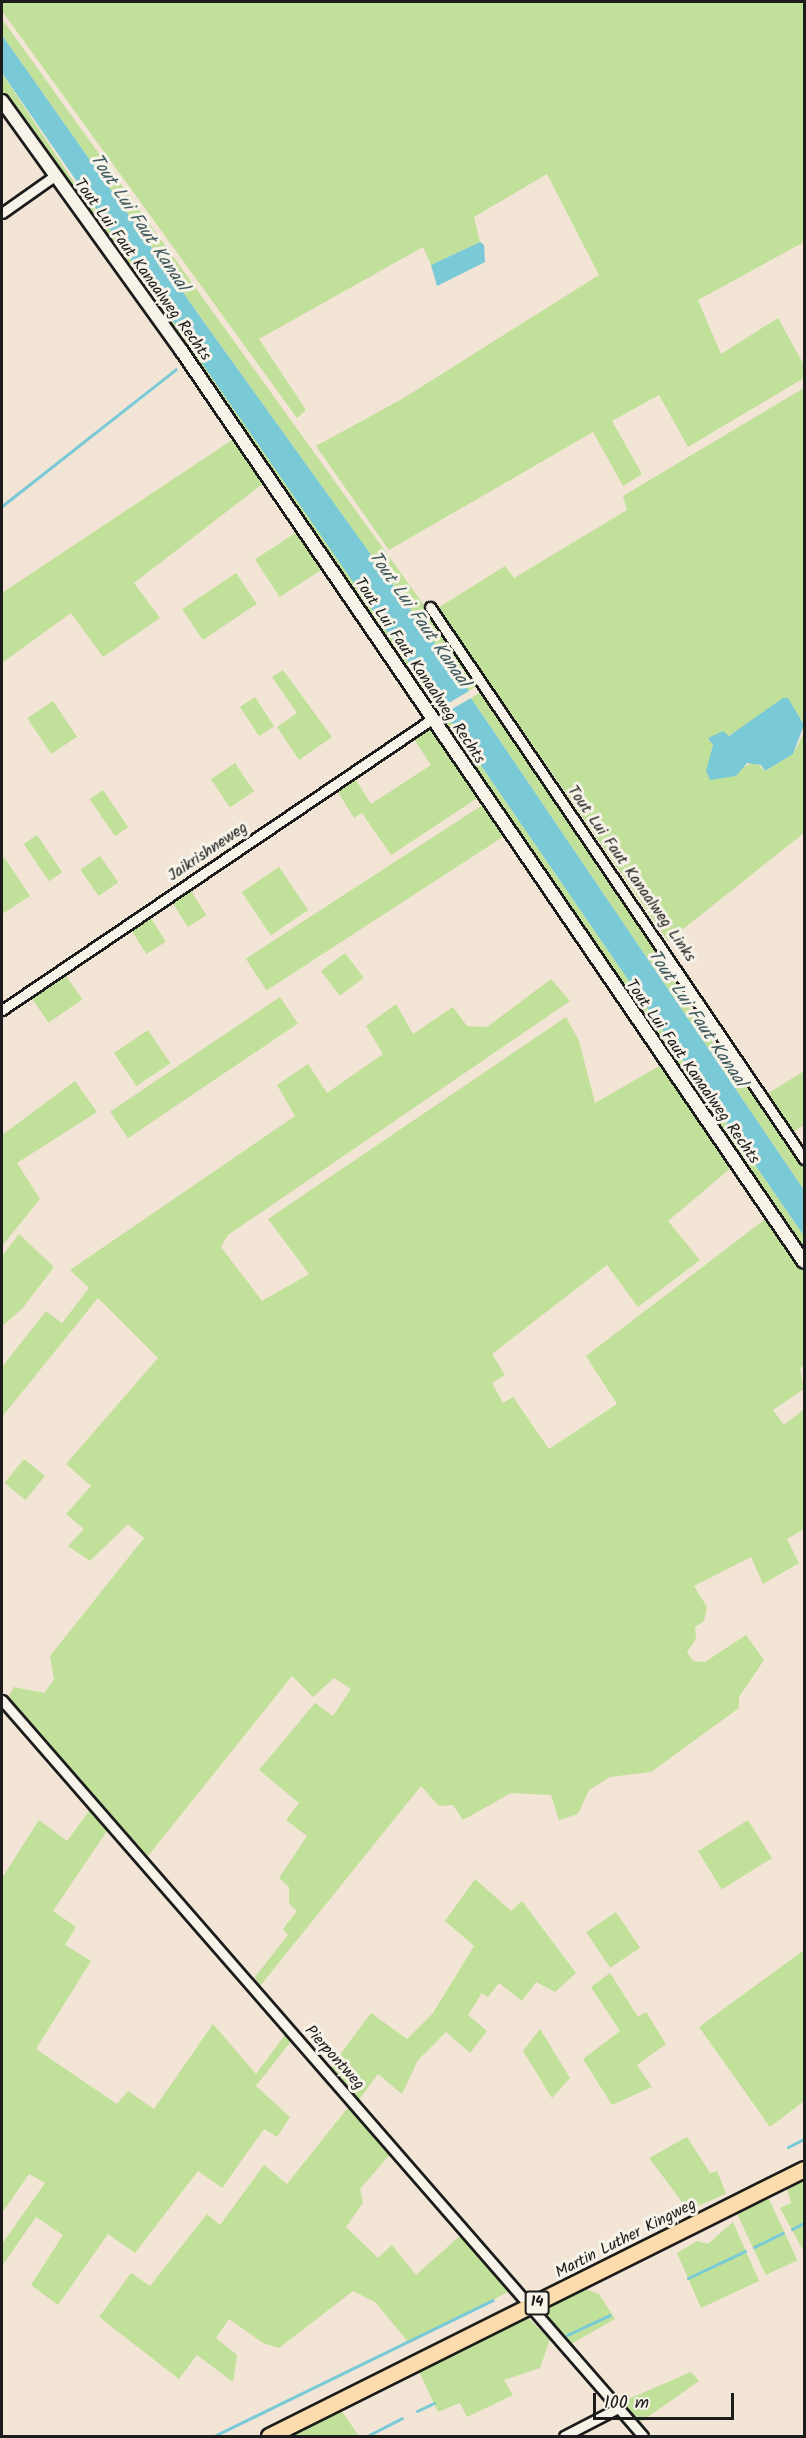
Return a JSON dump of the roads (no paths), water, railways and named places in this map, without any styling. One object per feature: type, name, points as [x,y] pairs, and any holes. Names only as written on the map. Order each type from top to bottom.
[{"type":"main road","name":"Martin Luther Kingweg","points":[[270,2436],[804,2169]]},
{"type":"street","name":"Tout Lui Faut Kanaalweg Rechts","points":[[2,101],[53,177],[163,324],[804,1262]]},
{"type":"street","points":[[2,213],[53,177]]},
{"type":"street","name":"Tout Lui Faut Kanaalweg Links","points":[[430,607],[804,1159]]},
{"type":"street","name":"Jaikrishneweg","points":[[2,1010],[432,719]]},
{"type":"street","name":"Pierpontweg","points":[[2,1700],[643,2436]]},
{"type":"street","points":[[564,2436],[618,2408]]},
{"type":"water","points":[[2,35],[206,325],[469,691],[440,708],[2,73]]},
{"type":"water","points":[[480,242],[484,245],[485,262],[437,286],[431,265]]},
{"type":"water","points":[[471,698],[804,1190],[804,1236],[445,713]]},
{"type":"water","points":[[783,698],[788,698],[804,725],[793,754],[765,771],[761,765],[747,763],[736,776],[710,780],[706,771],[713,745],[708,738],[723,731],[729,736]]},
{"type":"waterway","points":[[2,506],[176,369]]},
{"type":"waterway","points":[[788,2147],[804,2139]]},
{"type":"waterway","points":[[792,2229],[804,2223]]},
{"type":"waterway","points":[[754,2247],[783,2233]]},
{"type":"waterway","points":[[688,2278],[745,2251]]},
{"type":"waterway","points":[[214,2436],[493,2300]]},
{"type":"waterway","points":[[567,2335],[610,2315]]},
{"type":"waterway","points":[[417,2411],[434,2403]]},
{"type":"waterway","points":[[369,2435],[402,2418]]},
{"type":"water label","name":"Tout Lui Faut Kanaal","points":[[138,223]]},
{"type":"water label","name":"Tout Lui Faut Kanaal","points":[[418,620]]},
{"type":"water label","name":"Tout Lui Faut Kanaal","points":[[696,1019]]}]
